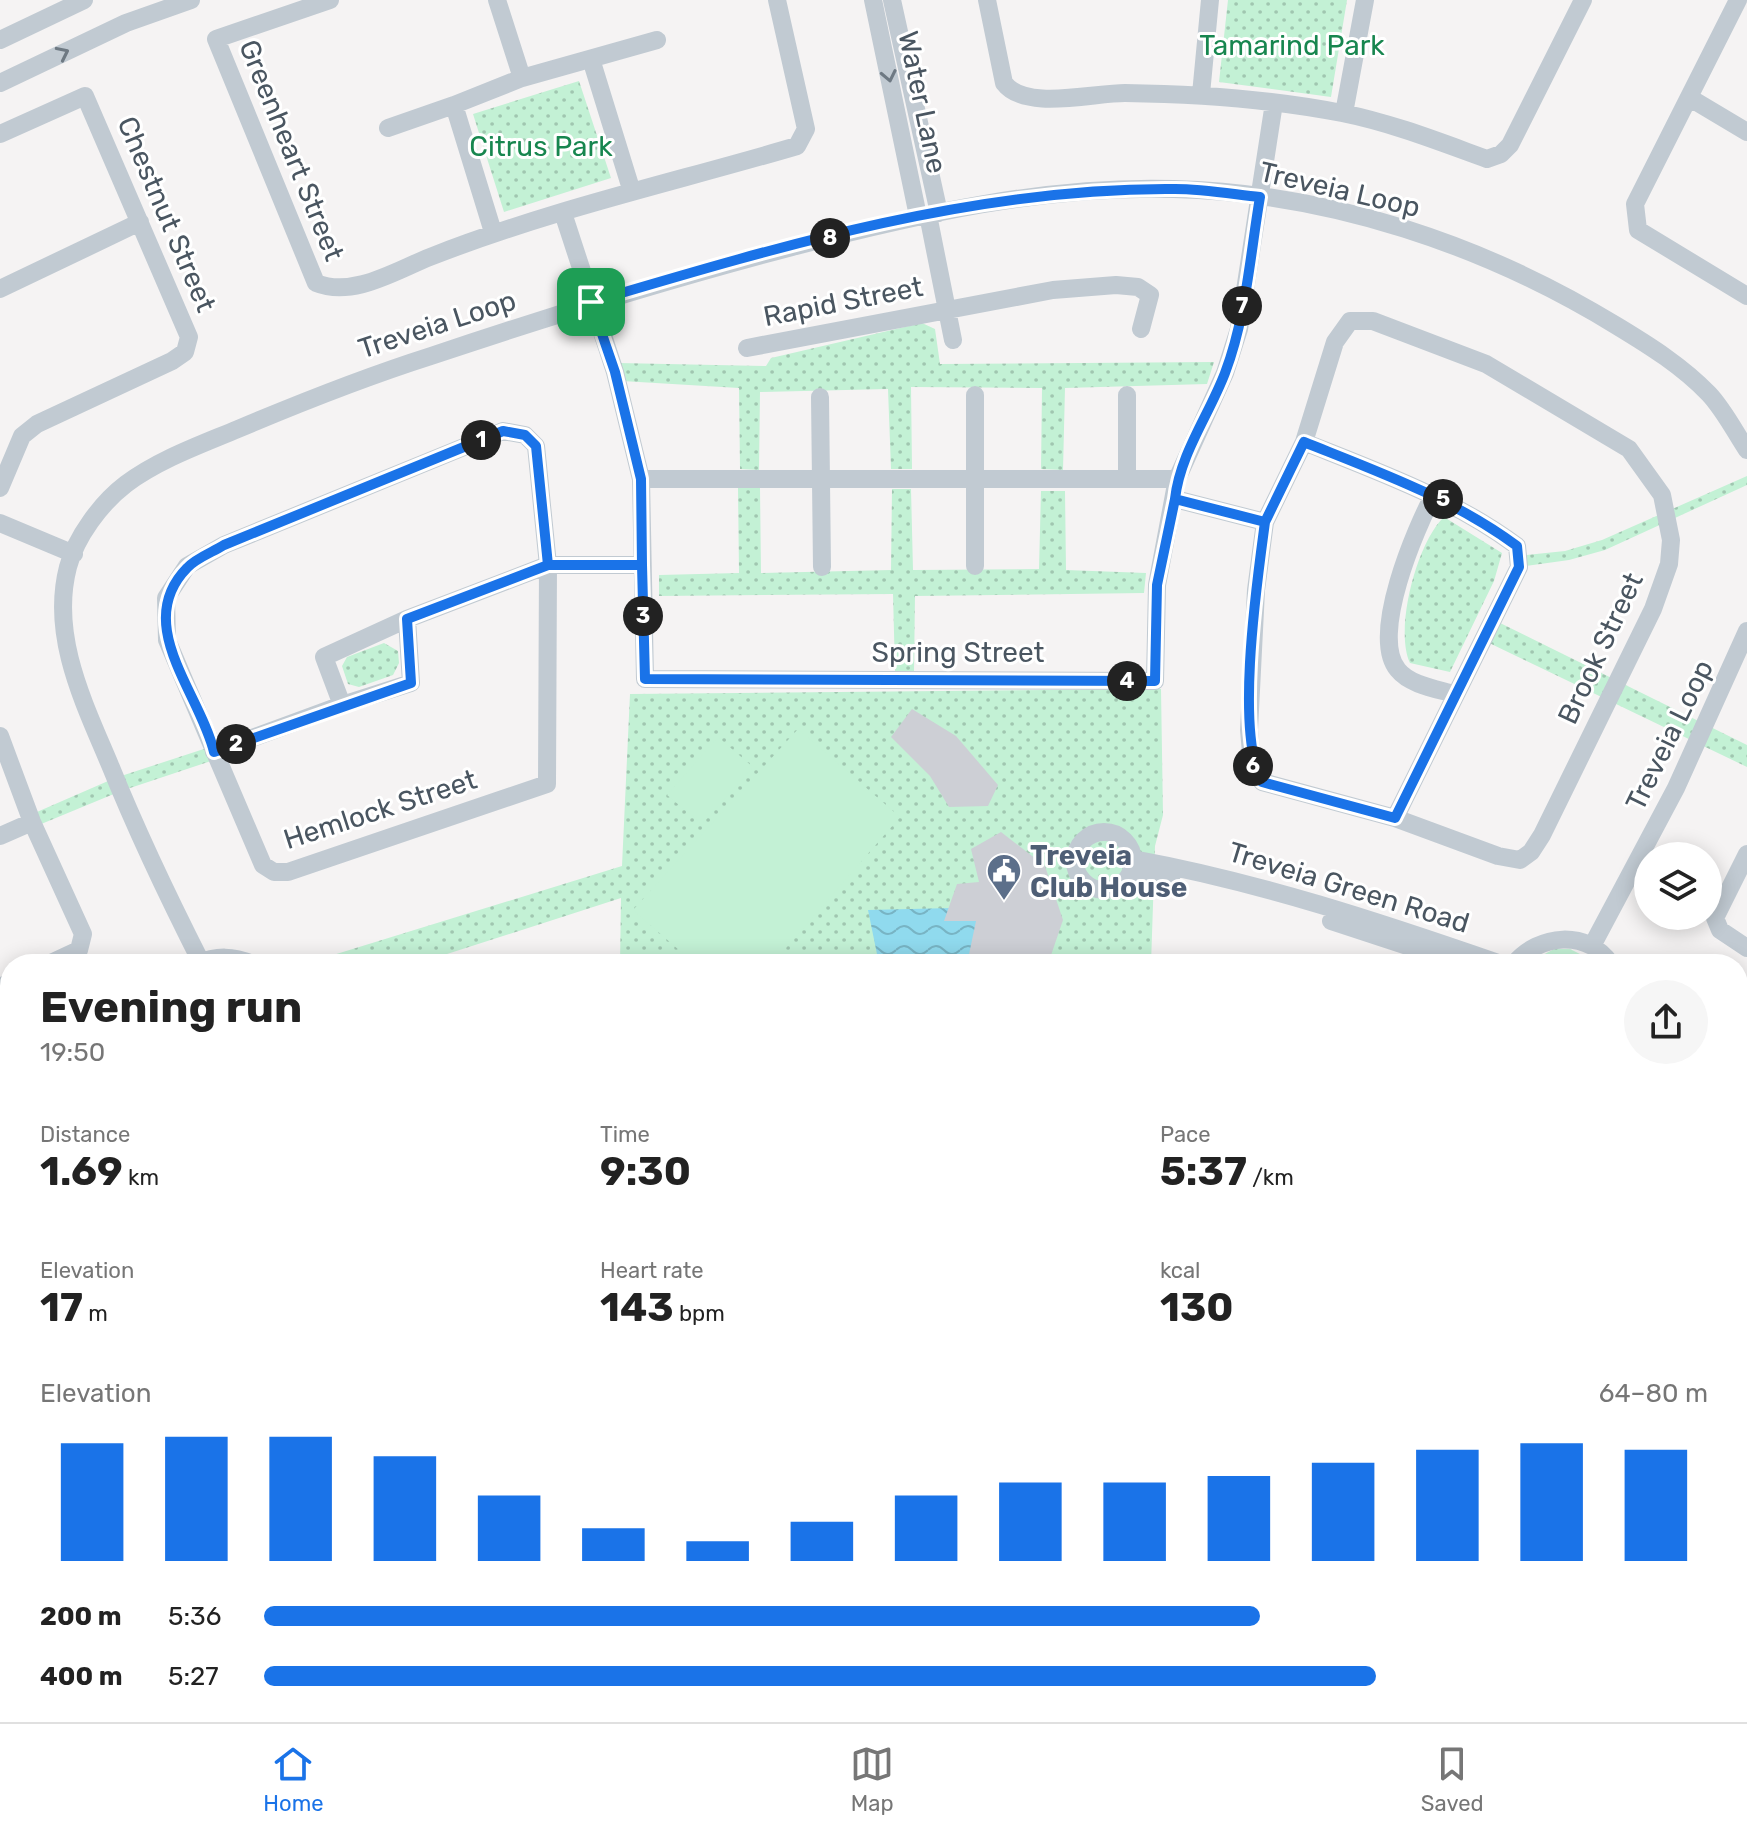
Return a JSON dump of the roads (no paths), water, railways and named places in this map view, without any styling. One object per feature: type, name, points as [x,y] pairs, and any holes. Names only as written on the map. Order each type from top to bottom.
[{"type":"street","points":[[0,40],[84,0]]},
{"type":"street","points":[[0,83],[126,23],[191,0]]},
{"type":"street","name":"Greenheart Street","points":[[330,0],[216,39],[316,283],[330,289],[356,287],[493,232],[797,146],[806,129],[777,0]]},
{"type":"street","points":[[497,0],[522,78]]},
{"type":"street","name":"Water Lane","points":[[873,0],[928,215]]},
{"type":"street","name":"Water Lane","points":[[892,0],[928,215]]},
{"type":"street","points":[[987,0],[1004,83],[1013,94],[1026,99],[1109,93],[1201,94],[1274,103],[1344,113],[1487,159],[1501,154],[1510,145],[1583,0]]},
{"type":"street","points":[[1201,94],[1210,0]]},
{"type":"street","points":[[1344,113],[1365,0]]},
{"type":"street","points":[[1738,0],[1635,204],[1638,230],[1747,296]]},
{"type":"street","points":[[388,128],[522,78],[657,40]]},
{"type":"street","points":[[591,59],[632,192]]},
{"type":"street","name":"Chestnut Street","points":[[0,134],[85,96],[189,337],[185,352],[37,424],[22,436],[0,488]]},
{"type":"street","points":[[1690,98],[1747,132]]},
{"type":"street","name":"Spring Street","points":[[591,302],[615,372],[641,479],[645,679],[1155,681],[1157,585],[1177,479],[1225,373],[1239,329],[1274,103]]},
{"type":"street","points":[[454,105],[493,232]]},
{"type":"street","name":"Treveia Loop","points":[[195,954],[145,851],[73,676],[63,618],[68,568],[85,529],[123,486],[172,456],[348,383],[591,302],[928,215],[990,202],[1110,190],[1179,189],[1260,197],[1362,216],[1467,250],[1520,273],[1663,354],[1711,396],[1747,450]]},
{"type":"street","points":[[563,213],[591,302]]},
{"type":"street","name":"Rapid Street","points":[[928,215],[950,309],[953,340]]},
{"type":"street","points":[[0,289],[140,222]]},
{"type":"street","name":"Rapid Street","points":[[747,348],[1053,290],[1116,285],[1138,287],[1150,295],[1141,329]]},
{"type":"street","name":"Brook Street","points":[[1350,321],[1373,321],[1486,364],[1629,449],[1662,495],[1671,540],[1669,564],[1653,609],[1531,852],[1520,860],[1498,856],[1395,818],[1262,782],[1252,764],[1249,730],[1254,621],[1265,522],[1304,442],[1335,342],[1350,321]]},
{"type":"street","points":[[975,395],[975,566]]},
{"type":"street","points":[[1127,395],[1127,477]]},
{"type":"street","points":[[820,397],[822,567]]},
{"type":"street","name":"Hemlock Street","points":[[503,431],[525,435],[536,446],[548,565],[547,784],[288,872],[274,872],[263,865],[167,640],[166,598],[187,566],[224,545],[503,431]]},
{"type":"street","points":[[1304,442],[1434,494],[1475,515],[1517,546],[1519,567],[1395,818]]},
{"type":"street","points":[[641,479],[1177,479]]},
{"type":"street","points":[[1434,494],[1416,528],[1395,588],[1390,657],[1398,670],[1410,680],[1454,694]]},
{"type":"street","points":[[1175,499],[1265,522]]},
{"type":"street","points":[[0,523],[74,554]]},
{"type":"street","points":[[342,705],[324,657],[407,619],[548,565],[642,565]]},
{"type":"street","points":[[214,752],[411,683],[407,619]]},
{"type":"street","name":"Treveia Loop","points":[[1592,946],[1676,788],[1747,631]]},
{"type":"street","points":[[0,736],[32,822],[83,934],[79,950],[70,954]]},
{"type":"street","points":[[0,836],[32,822]]},
{"type":"street","points":[[1747,854],[1715,918],[1720,930],[1747,948]]},
{"type":"street","name":"Treveia Green Road","points":[[1431,954],[1290,908],[1132,866],[1206,872],[1295,897],[1470,954]]},
{"type":"street","points":[[1526,954],[1538,944],[1556,939],[1575,940],[1592,946],[1600,954]]},
{"type":"water","points":[[952,908],[987,918],[978,954],[877,954],[868,910]]},
{"type":"place","name":"Treveia Club House","points":[[1004,902]]},
{"type":"park label","name":"Tamarind Park","points":[[1292,45]]},
{"type":"park label","name":"Citrus Park","points":[[541,146]]}]
